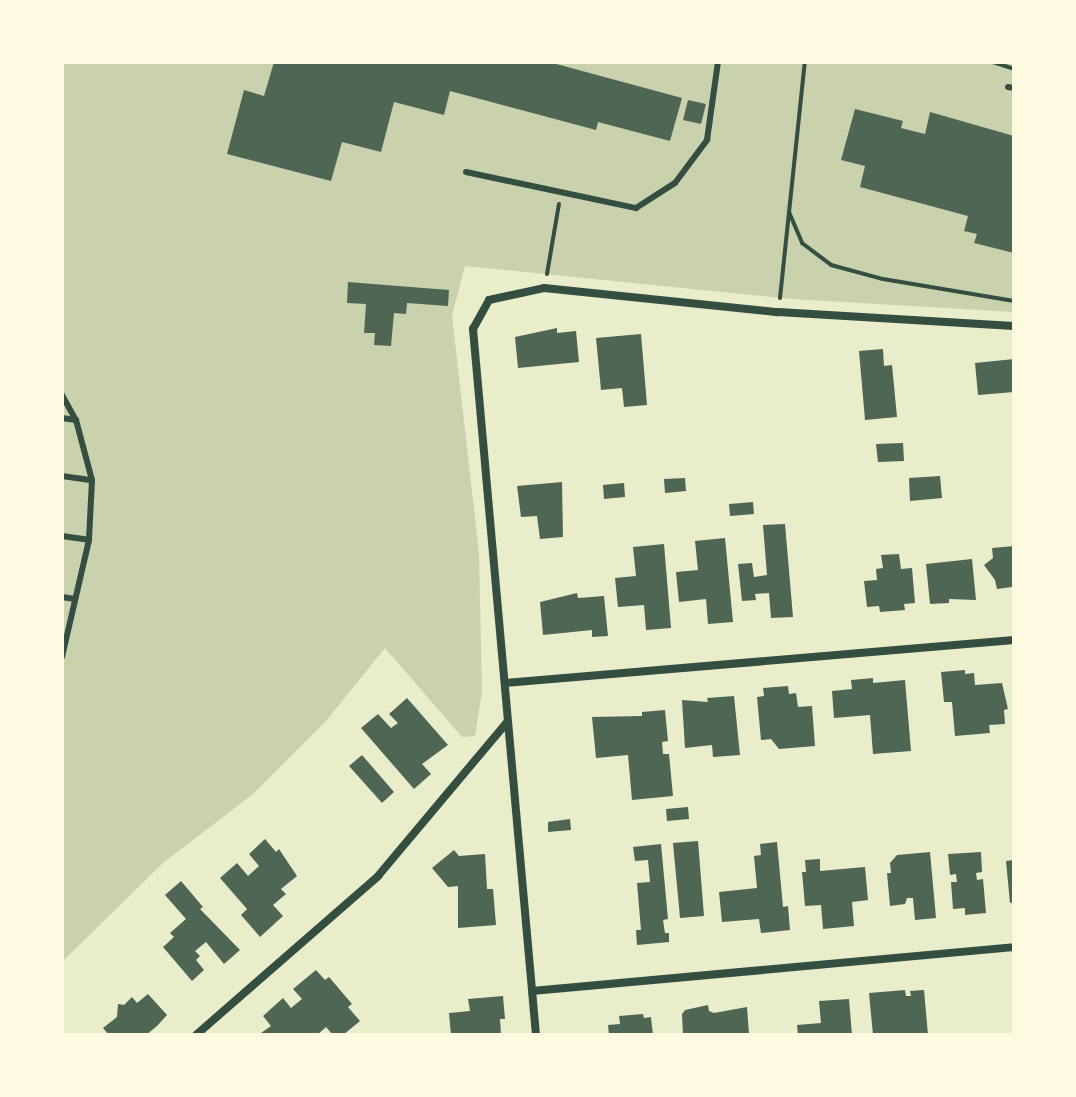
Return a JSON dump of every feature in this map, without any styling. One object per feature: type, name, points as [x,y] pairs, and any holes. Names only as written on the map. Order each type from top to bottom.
[{"type":"street","points":[[536,1035],[473,329],[489,300],[544,288],[778,312],[1014,326]]},
{"type":"street","points":[[505,683],[1014,640]]},
{"type":"street","points":[[196,1035],[378,876],[507,722]]},
{"type":"street","points":[[532,991],[1014,947]]},
{"type":"lane","points":[[466,172],[636,208],[675,183],[707,140],[718,62]]},
{"type":"lane","points":[[62,395],[76,420],[92,480],[89,540],[62,657]]},
{"type":"lane","points":[[62,418],[76,420]]},
{"type":"lane","points":[[62,476],[92,480]]},
{"type":"lane","points":[[62,536],[89,540]]},
{"type":"lane","points":[[62,597],[75,599]]},
{"type":"path","points":[[778,312],[805,62]]},
{"type":"path","points":[[993,62],[1014,69]]},
{"type":"path","points":[[544,288],[560,194]]},
{"type":"path","points":[[789,212],[802,243],[831,265],[883,279],[1014,301]]},
{"type":"green space","points":[[62,62],[1014,62],[1014,312],[792,299],[465,266],[452,316],[479,553],[482,692],[475,736],[462,737],[385,648],[326,721],[253,794],[163,863],[62,962]]},
{"type":"building","points":[[274,62],[549,62],[682,98],[670,141],[598,122],[596,130],[450,91],[444,115],[394,102],[381,152],[342,142],[331,181],[227,154],[244,90],[264,96]]},
{"type":"building","points":[[688,100],[706,104],[701,124],[683,120]]},
{"type":"building","points":[[855,109],[903,121],[901,128],[925,134],[930,112],[1014,136],[1014,253],[974,243],[977,234],[964,231],[968,216],[860,187],[865,166],[841,160]]},
{"type":"building","points":[[348,282],[449,290],[448,306],[407,303],[406,314],[394,313],[391,346],[374,345],[375,333],[364,333],[366,304],[347,303]]},
{"type":"building","points":[[557,328],[557,333],[576,331],[579,362],[518,368],[515,337]]},
{"type":"building","points":[[641,334],[647,405],[624,407],[622,388],[601,390],[596,338]]},
{"type":"building","points":[[883,349],[884,366],[892,365],[897,417],[865,420],[859,351]]},
{"type":"building","points":[[1014,359],[1014,392],[978,395],[975,363]]},
{"type":"building","points":[[903,443],[904,461],[878,462],[876,444]]},
{"type":"building","points":[[940,476],[942,498],[910,501],[909,478]]},
{"type":"building","points":[[685,478],[686,491],[665,493],[664,479]]},
{"type":"building","points":[[562,482],[563,537],[540,539],[537,516],[521,517],[517,486]]},
{"type":"building","points":[[624,483],[625,497],[604,499],[603,485]]},
{"type":"building","points":[[753,502],[754,514],[730,516],[729,504]]},
{"type":"building","points":[[785,524],[793,617],[771,618],[769,593],[755,594],[756,600],[742,601],[738,564],[752,563],[754,577],[767,575],[763,525]]},
{"type":"building","points":[[725,538],[733,622],[708,624],[706,599],[679,602],[676,572],[698,570],[695,541]]},
{"type":"building","points":[[664,544],[671,628],[646,630],[644,605],[618,607],[615,578],[636,576],[633,547]]},
{"type":"building","points":[[1014,546],[1014,583],[1012,587],[997,589],[995,580],[984,565],[993,558],[992,548]]},
{"type":"building","points":[[899,554],[901,569],[912,568],[915,603],[904,604],[905,610],[880,612],[879,606],[867,607],[864,581],[877,580],[876,569],[883,568],[881,555]]},
{"type":"building","points":[[972,559],[976,600],[949,599],[949,603],[930,604],[926,564]]},
{"type":"building","points":[[577,593],[578,598],[604,596],[608,636],[592,637],[592,630],[543,635],[540,602]]},
{"type":"building","points":[[965,670],[965,674],[974,673],[975,685],[1002,683],[1008,709],[1004,710],[1005,724],[989,725],[990,733],[955,736],[952,702],[944,702],[941,672]]},
{"type":"building","points":[[873,678],[873,683],[905,680],[911,751],[873,754],[870,715],[834,718],[832,691],[852,689],[851,680]]},
{"type":"building","points":[[788,686],[789,694],[796,693],[798,707],[812,706],[815,746],[779,749],[771,739],[761,740],[757,697],[764,696],[763,688]]},
{"type":"building","points":[[734,696],[740,755],[713,757],[712,745],[685,748],[682,700],[708,702],[707,698]]},
{"type":"building","points":[[407,698],[448,745],[422,764],[431,774],[414,789],[361,728],[378,714],[391,728],[398,723],[389,714]]},
{"type":"building","points":[[665,710],[668,741],[662,742],[663,754],[669,754],[673,796],[632,800],[628,755],[596,758],[592,717],[642,716],[642,712]]},
{"type":"building","points":[[362,755],[394,792],[382,803],[349,766]]},
{"type":"building","points":[[688,807],[689,819],[667,821],[666,809]]},
{"type":"building","points":[[570,819],[571,830],[548,832],[548,822]]},
{"type":"building","points":[[265,839],[276,852],[279,849],[297,876],[281,889],[286,894],[273,905],[283,916],[260,937],[241,915],[247,909],[220,878],[237,863],[248,876],[259,866],[249,854]]},
{"type":"building","points":[[698,841],[704,916],[680,918],[673,843]]},
{"type":"building","points":[[777,842],[783,907],[788,906],[790,930],[761,933],[759,919],[722,922],[719,892],[757,888],[754,856],[761,855],[760,844]]},
{"type":"building","points":[[661,844],[668,919],[663,920],[669,942],[637,945],[636,930],[641,930],[637,883],[650,882],[648,860],[635,861],[633,847]]},
{"type":"building","points":[[454,850],[459,856],[485,854],[487,889],[493,889],[496,925],[458,928],[458,886],[448,887],[432,868]]},
{"type":"building","points":[[930,852],[936,918],[915,920],[913,898],[907,898],[905,904],[890,906],[887,873],[891,873],[890,863],[897,855]]},
{"type":"building","points":[[981,852],[982,872],[976,873],[977,880],[983,879],[986,913],[965,915],[965,908],[953,909],[951,882],[957,882],[956,874],[950,875],[948,854]]},
{"type":"building","points":[[820,859],[820,871],[865,867],[868,900],[852,902],[854,926],[823,929],[821,905],[805,906],[802,872],[806,872],[805,860]]},
{"type":"building","points":[[1014,860],[1014,902],[1010,903],[1006,861]]},
{"type":"building","points":[[181,881],[203,907],[200,909],[240,950],[224,964],[206,942],[195,951],[200,956],[196,960],[204,970],[192,981],[163,947],[174,937],[170,933],[186,919],[165,895]]},
{"type":"building","points":[[316,970],[325,980],[329,977],[352,1004],[348,1007],[360,1021],[343,1035],[333,1035],[326,1027],[317,1035],[261,1033],[271,1026],[263,1016],[283,998],[291,1008],[302,999],[293,989]]},
{"type":"building","points":[[905,990],[906,996],[911,996],[910,991],[924,990],[928,1035],[873,1035],[869,993]]},
{"type":"building","points":[[148,994],[167,1015],[157,1026],[146,1035],[109,1035],[103,1028],[117,1017],[118,1004],[124,1005],[132,997],[137,1003]]},
{"type":"building","points":[[503,996],[505,1019],[500,1019],[501,1035],[451,1035],[449,1013],[470,1011],[468,999]]},
{"type":"building","points":[[849,999],[852,1035],[798,1035],[797,1025],[821,1023],[819,1001]]},
{"type":"building","points":[[708,1005],[709,1011],[714,1013],[747,1007],[749,1034],[683,1035],[682,1014],[685,1010]]},
{"type":"building","points":[[643,1014],[644,1018],[651,1017],[653,1035],[609,1035],[608,1025],[620,1024],[619,1016]]}]
